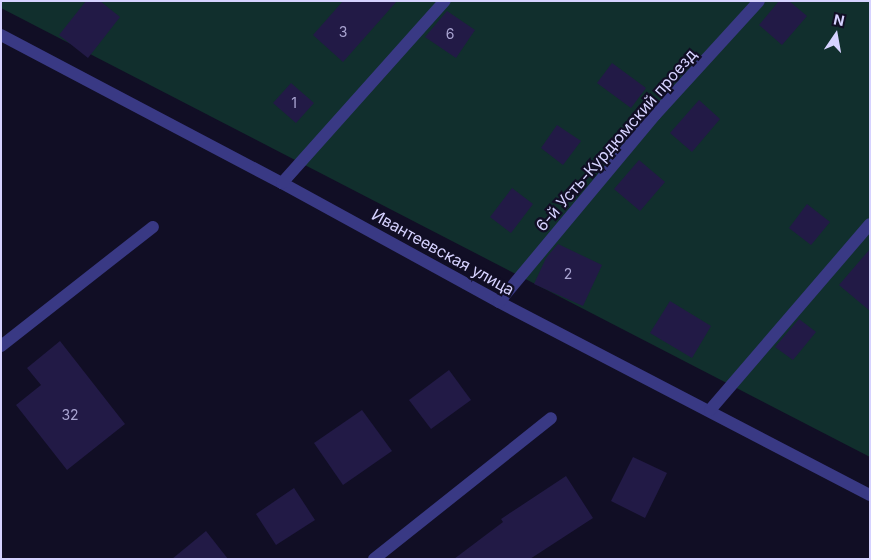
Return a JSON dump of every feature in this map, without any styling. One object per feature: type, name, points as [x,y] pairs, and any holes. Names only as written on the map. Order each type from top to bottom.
[{"type":"street","points":[[282,183],[445,1]]},
{"type":"street","name":"6-й Усть-Курдюмский проезд","points":[[499,302],[655,115],[759,1]]},
{"type":"street","name":"Ивантеевская улица","points":[[1,35],[282,183],[499,302],[710,410],[870,495]]},
{"type":"street","points":[[710,410],[870,224]]},
{"type":"street","points":[[1,346],[153,227]]},
{"type":"street","points":[[374,559],[552,418]]},
{"type":"green space","points":[[1,1],[870,1],[870,457],[1,8]]},
{"type":"building","points":[[86,1],[100,1],[120,17],[88,58],[59,35]]},
{"type":"building","points":[[343,1],[397,1],[343,62],[313,35]]},
{"type":"building","points":[[779,1],[789,1],[807,16],[782,45],[759,25]]},
{"type":"building","points":[[447,11],[475,30],[456,58],[425,37]]},
{"type":"building","points":[[612,63],[646,88],[631,108],[597,83]]},
{"type":"building","points":[[291,83],[314,103],[296,123],[273,103]]},
{"type":"building","points":[[699,100],[720,119],[692,152],[670,133]]},
{"type":"building","points":[[557,125],[581,141],[563,165],[541,148]]},
{"type":"building","points":[[639,160],[665,182],[640,211],[614,189]]},
{"type":"building","points":[[512,188],[533,204],[511,233],[490,217]]},
{"type":"building","points":[[807,204],[830,222],[811,245],[789,228]]},
{"type":"building","points":[[558,244],[602,265],[583,306],[534,284],[546,258]]},
{"type":"building","points":[[870,249],[870,311],[839,285]]},
{"type":"building","points":[[670,301],[711,326],[692,358],[650,333]]},
{"type":"building","points":[[799,319],[816,332],[793,360],[775,347]]},
{"type":"building","points":[[60,341],[125,424],[67,470],[16,405],[41,385],[27,368]]},
{"type":"building","points":[[449,370],[471,400],[431,429],[409,400]]},
{"type":"building","points":[[362,410],[392,451],[343,485],[314,443]]},
{"type":"building","points":[[633,457],[667,473],[645,518],[611,501]]},
{"type":"building","points":[[566,476],[593,518],[530,559],[454,559],[503,522],[501,519]]},
{"type":"building","points":[[294,488],[315,520],[276,545],[256,514]]},
{"type":"building","points":[[206,531],[228,559],[172,559]]}]
